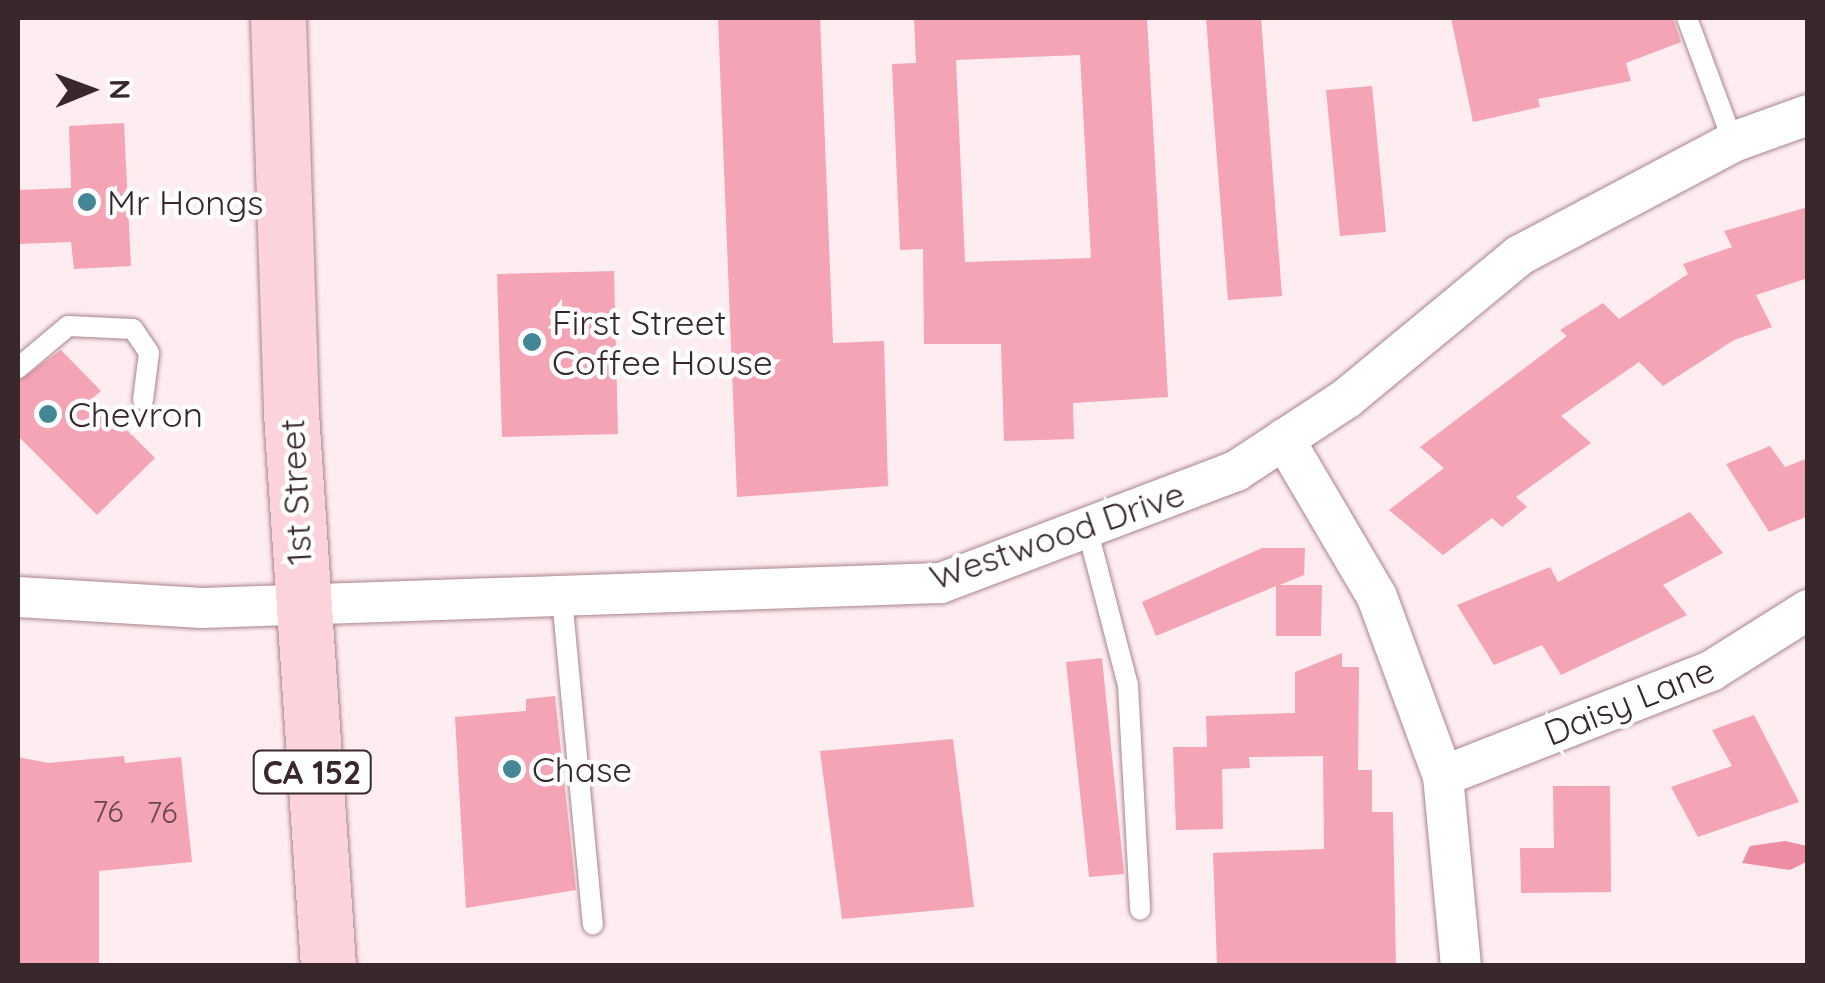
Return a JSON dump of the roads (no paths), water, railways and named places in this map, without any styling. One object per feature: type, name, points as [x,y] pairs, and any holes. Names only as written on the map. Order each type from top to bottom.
[{"type":"main road","name":"1st Street","points":[[278,18],[301,601],[328,966]]},
{"type":"street","name":"Westwood Drive","points":[[18,597],[202,608],[301,601],[562,598],[941,583],[1236,471],[1347,398],[1520,255],[1733,142],[1808,115]]},
{"type":"street","points":[[1284,439],[1377,596],[1442,776],[1460,966]]},
{"type":"street","name":"Daisy Lane","points":[[1442,776],[1711,671],[1808,610]]},
{"type":"lane","points":[[1687,18],[1733,142]]},
{"type":"lane","points":[[18,368],[68,326],[133,329],[149,353],[142,400]]},
{"type":"lane","points":[[1087,528],[1128,684],[1140,910]]},
{"type":"lane","points":[[562,598],[593,925]]},
{"type":"place","name":"Mr Hongs","points":[[87,202]]},
{"type":"place","name":"First Street Coffee House","points":[[532,342]]},
{"type":"place","name":"Chevron","points":[[48,414]]},
{"type":"place","name":"Chase","points":[[512,769]]}]
